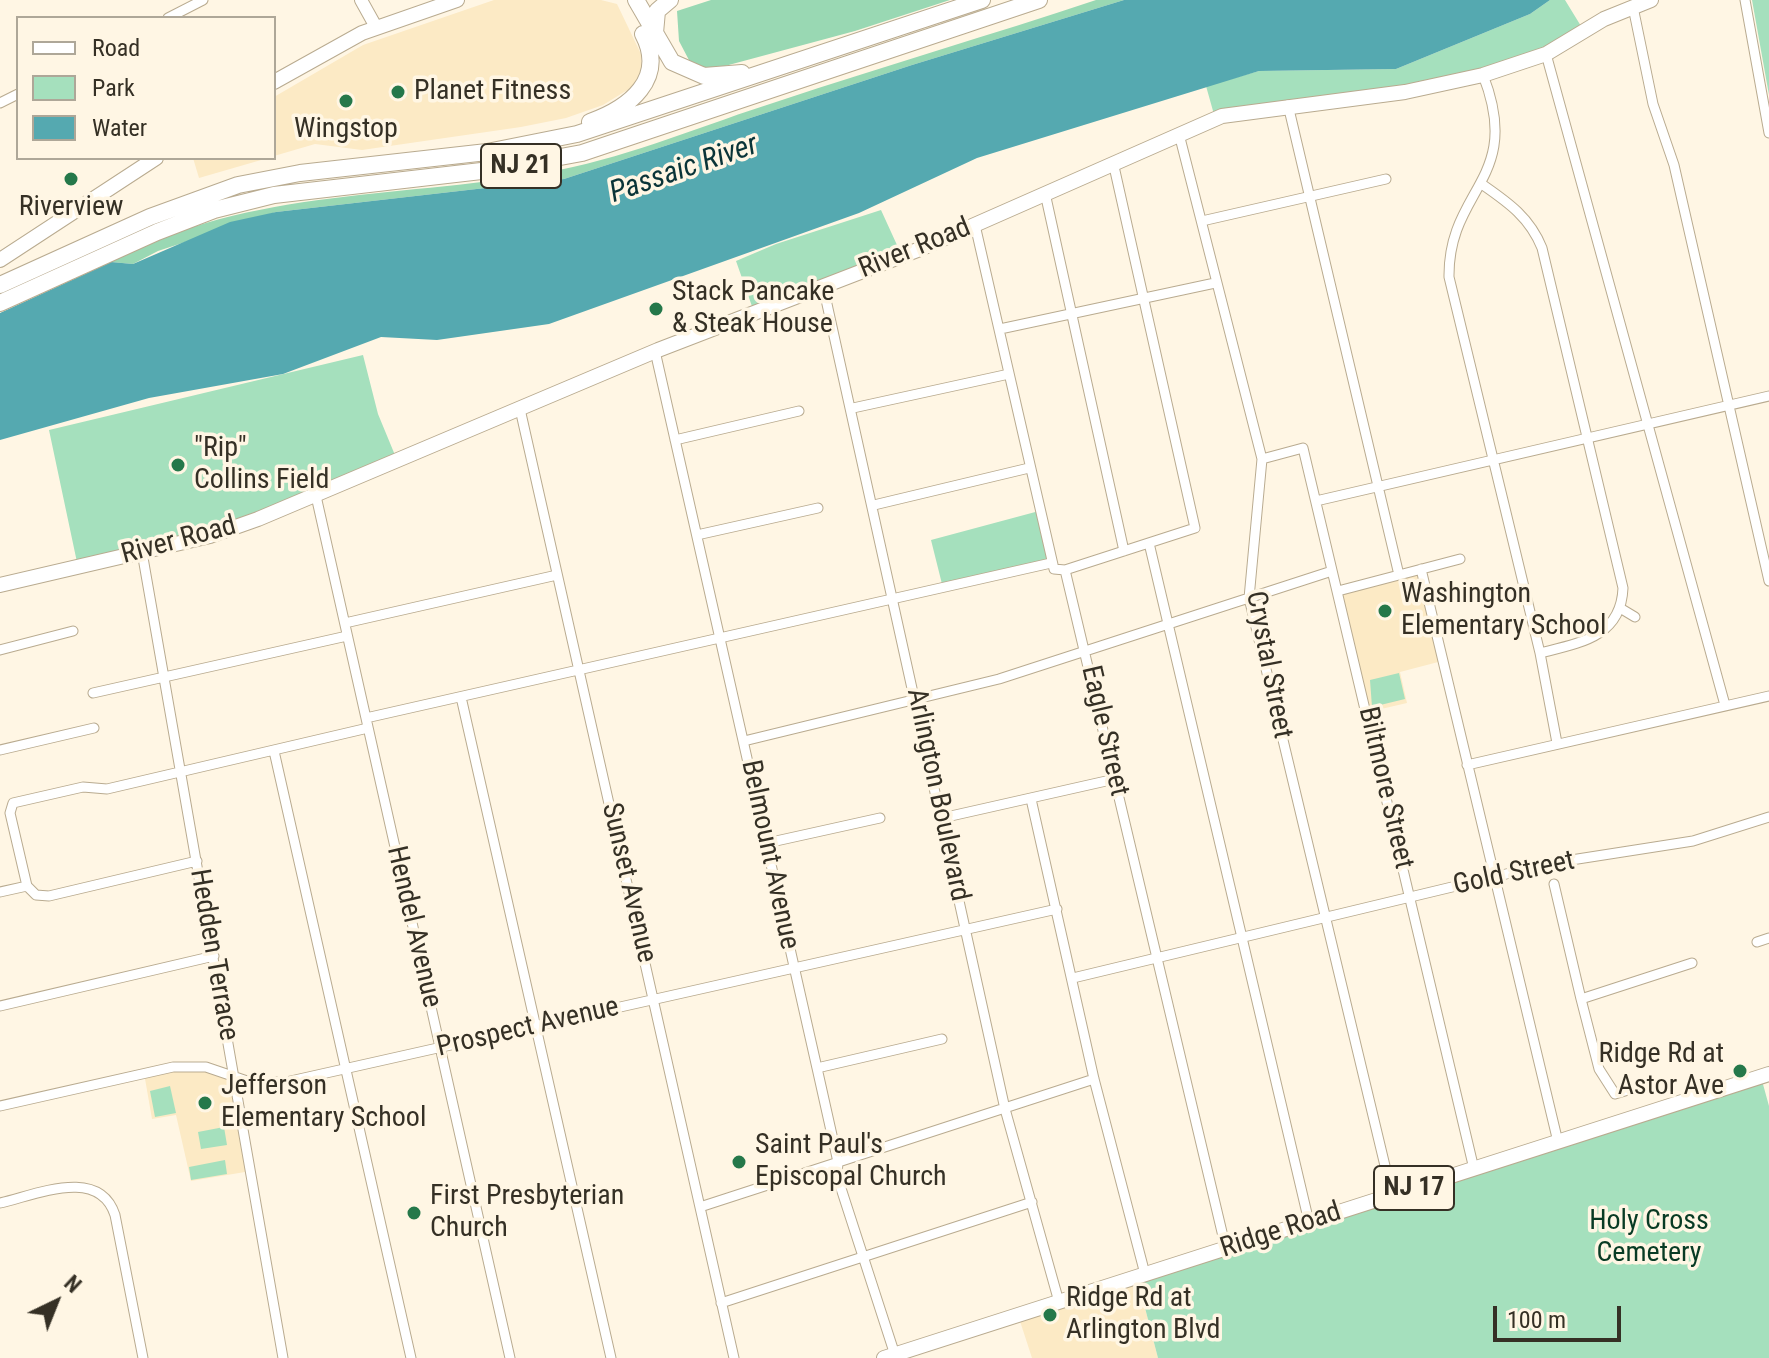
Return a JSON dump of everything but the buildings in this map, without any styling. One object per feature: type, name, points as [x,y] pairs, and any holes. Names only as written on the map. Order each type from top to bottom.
[{"type":"highway","points":[[456,155],[590,121],[633,99],[649,75],[652,58],[629,0]]},
{"type":"highway","points":[[636,0],[659,46],[681,69],[704,76],[727,76],[912,24]]},
{"type":"highway","points":[[659,46],[654,19],[657,11],[670,0]]},
{"type":"highway","name":"NJ 21","points":[[0,285],[164,211],[238,185],[300,173],[547,142],[607,126],[982,0]]},
{"type":"highway","name":"NJ 21","points":[[0,303],[157,232],[214,210],[274,195],[490,170],[582,153],[1039,0]]},
{"type":"main road","points":[[276,81],[376,27],[457,0]]},
{"type":"main road","name":"River Road","points":[[0,585],[229,530],[655,351],[975,225],[1113,162],[1240,111],[1405,92],[1483,75],[1546,54],[1604,19],[1651,0]]},
{"type":"main road","points":[[0,260],[153,160]]},
{"type":"main road","name":"Ridge Road","points":[[890,1356],[916,1353],[1059,1302],[1769,1074]]},
{"type":"street","points":[[172,16],[203,0]]},
{"type":"street","points":[[361,0],[376,27]]},
{"type":"street","points":[[1745,0],[1769,133]]},
{"type":"street","points":[[1633,7],[1653,104],[1674,165],[1769,581]]},
{"type":"street","points":[[1546,54],[1725,705]]},
{"type":"street","points":[[1483,75],[1494,104],[1496,133],[1483,185],[1452,235],[1449,277],[1491,461],[1540,653],[1557,743]]},
{"type":"street","points":[[1288,105],[1399,575]]},
{"type":"street","name":"Crystal Street","points":[[1179,134],[1262,459],[1249,598],[1392,1195]]},
{"type":"street","points":[[975,225],[1051,563],[1058,572],[1195,528],[1113,162]]},
{"type":"street","points":[[1202,221],[1386,179]]},
{"type":"street","points":[[1483,185],[1518,210],[1538,237],[1621,576],[1620,608],[1613,622],[1599,635],[1540,653]]},
{"type":"street","points":[[1045,193],[1124,551]]},
{"type":"street","points":[[1000,329],[1215,283]]},
{"type":"street","name":"Arlington Boulevard","points":[[823,286],[853,408],[1005,1109],[1059,1302]]},
{"type":"street","name":"Belmount Avenue","points":[[655,351],[838,1162],[837,1176],[890,1356]]},
{"type":"street","points":[[853,408],[1009,374]]},
{"type":"street","points":[[1316,501],[1769,396]]},
{"type":"street","name":"Sunset Avenue","points":[[520,409],[734,1358]]},
{"type":"street","points":[[675,440],[799,411]]},
{"type":"street","name":"Biltmore Street","points":[[1262,459],[1303,448],[1474,1169]]},
{"type":"street","points":[[874,505],[1029,468]]},
{"type":"street","name":"Hendel Avenue","points":[[316,496],[510,1358]]},
{"type":"street","points":[[697,535],[818,508]]},
{"type":"street","points":[[1149,543],[1309,1222]]},
{"type":"street","name":"Hedden Terrace","points":[[142,552],[166,675],[283,1358]]},
{"type":"street","points":[[1338,591],[1460,559]]},
{"type":"street","points":[[197,861],[42,897],[27,886],[10,813],[13,803],[83,787],[107,789],[274,751],[461,697],[1051,563]]},
{"type":"street","points":[[1421,569],[1558,1142]]},
{"type":"street","name":"Eagle Street","points":[[1065,570],[1226,1249]]},
{"type":"street","points":[[744,741],[999,679],[1332,571]]},
{"type":"street","points":[[345,623],[557,575]]},
{"type":"street","points":[[1620,608],[1635,617]]},
{"type":"street","points":[[0,650],[73,631]]},
{"type":"street","points":[[93,693],[347,636]]},
{"type":"street","points":[[1467,765],[1769,696]]},
{"type":"street","points":[[461,697],[611,1358]]},
{"type":"street","points":[[0,750],[94,728]]},
{"type":"street","points":[[274,751],[411,1358]]},
{"type":"street","points":[[942,818],[1115,779]]},
{"type":"street","points":[[1031,799],[1094,1079],[1145,1274]]},
{"type":"street","name":"Gold Street","points":[[1073,978],[1552,863],[1685,842],[1769,817]]},
{"type":"street","points":[[767,843],[880,818]]},
{"type":"street","points":[[1554,884],[1599,1069],[1615,1094],[1638,1087]]},
{"type":"street","points":[[0,892],[27,886]]},
{"type":"street","name":"Prospect Avenue","points":[[0,1106],[173,1067],[206,1067],[266,1084],[441,1048],[1057,909]]},
{"type":"street","points":[[1757,942],[1769,938]]},
{"type":"street","points":[[0,1006],[214,956]]},
{"type":"street","points":[[1581,999],[1692,963]]},
{"type":"street","points":[[817,1068],[942,1039]]},
{"type":"street","points":[[700,1207],[1094,1079]]},
{"type":"street","points":[[0,1203],[76,1186],[94,1189],[108,1199],[115,1215],[143,1358]]},
{"type":"street","points":[[721,1303],[1032,1202]]},
{"type":"shaded area","points":[[494,0],[601,0],[617,4],[641,54],[642,72],[634,86],[603,105],[566,118],[362,150],[315,144],[276,155],[276,96],[363,45]]},
{"type":"shaded area","points":[[194,160],[261,160],[199,178]]},
{"type":"shaded area","points":[[1421,569],[1442,661],[1400,672],[1407,703],[1368,712],[1338,591]]},
{"type":"shaded area","points":[[173,1067],[234,1075],[251,1171],[191,1181],[176,1115],[152,1119],[144,1073]]},
{"type":"shaded area","points":[[1137,1277],[1158,1358],[1032,1358],[1018,1315]]},
{"type":"green space","points":[[711,0],[950,0],[855,31],[710,70],[690,62],[679,41],[677,11]]},
{"type":"green space","points":[[1096,0],[1124,0],[912,65],[564,179],[276,212],[158,251],[133,264],[111,262],[164,237],[219,219],[275,207],[502,179],[587,164]]},
{"type":"green space","points":[[1550,0],[1565,0],[1584,31],[1483,75],[1215,118],[1206,86],[1259,71],[1396,69],[1530,14]]},
{"type":"green space","points":[[1752,0],[1769,0],[1769,95]]},
{"type":"green space","points":[[881,210],[902,256],[754,312],[736,261],[776,244]]},
{"type":"green space","points":[[363,355],[378,414],[397,460],[258,519],[78,567],[49,430]]},
{"type":"green space","points":[[1039,511],[1051,563],[943,588],[931,540]]},
{"type":"green space","points":[[1399,673],[1405,699],[1372,707],[1370,680]]},
{"type":"green space","name":"Holy Cross Cemetery","points":[[1761,1077],[1769,1106],[1769,1358],[1158,1358],[1137,1277]]},
{"type":"green space","points":[[170,1086],[176,1113],[155,1117],[150,1091]]},
{"type":"green space","points":[[224,1127],[227,1145],[201,1149],[198,1132]]},
{"type":"green space","points":[[225,1160],[227,1174],[191,1180],[189,1167]]},
{"type":"water","name":"Passaic River","points":[[1124,0],[1550,0],[1530,14],[1396,69],[1259,71],[977,158],[859,213],[549,324],[437,340],[381,337],[283,374],[149,398],[0,440],[0,313],[111,262],[133,264],[230,222],[276,212],[564,179],[912,65]]},
{"type":"place","name":"Planet Fitness","points":[[398,92]]},
{"type":"place","name":"Wingstop","points":[[346,101]]},
{"type":"place","name":"Riverview","points":[[71,179]]},
{"type":"place","name":"Stack Pancake & Steak House","points":[[656,309]]},
{"type":"place","name":"\"Rip\" Collins Field","points":[[178,465]]},
{"type":"place","name":"Washington Elementary School","points":[[1385,611]]},
{"type":"place","name":"Ridge Rd at Astor Ave","points":[[1740,1071]]},
{"type":"place","name":"Jefferson Elementary School","points":[[205,1103]]},
{"type":"place","name":"Saint Paul's Episcopal Church","points":[[739,1162]]},
{"type":"place","name":"First Presbyterian Church","points":[[414,1213]]},
{"type":"place","name":"Ridge Rd at Arlington Blvd","points":[[1050,1315]]}]
